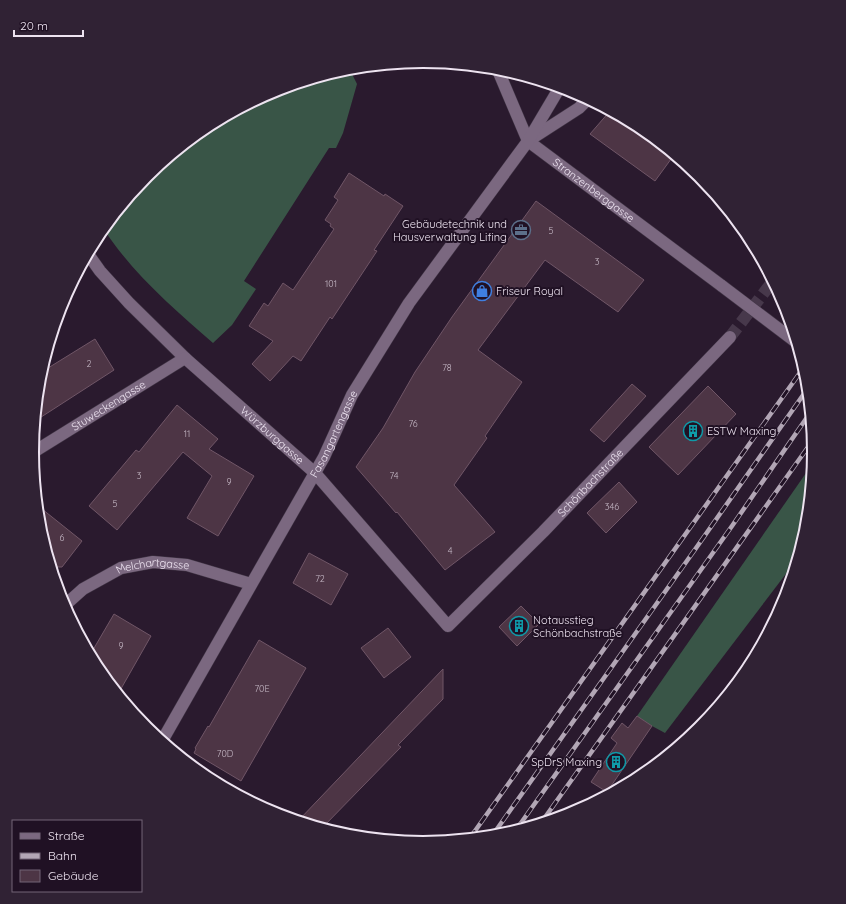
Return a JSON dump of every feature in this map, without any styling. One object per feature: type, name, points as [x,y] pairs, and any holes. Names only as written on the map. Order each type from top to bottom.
[{"type":"street","points":[[500,76],[528,141]]},
{"type":"street","name":"Fasangartengasse","points":[[165,736],[324,457],[352,395],[410,303],[528,141],[557,92]]},
{"type":"street","name":"Fasangartengasse","points":[[528,141],[579,108],[584,103]]},
{"type":"street","name":"Stranzenberggasse","points":[[528,141],[789,337]]},
{"type":"street","name":"Würzburggasse","points":[[91,258],[100,271],[129,303],[185,358],[314,473],[448,626]]},
{"type":"street","name":"Schönbachstraße","points":[[448,626],[543,532],[730,337]]},
{"type":"street","name":"Stuweckengasse","points":[[39,449],[185,358]]},
{"type":"street","name":"Melchartgasse","points":[[69,601],[83,589],[121,568],[153,562],[187,565],[251,584]]},
{"type":"green space","points":[[352,74],[357,84],[343,133],[336,148],[329,148],[244,281],[256,289],[232,325],[213,343],[168,303],[140,275],[107,234],[118,218],[151,180],[189,147],[231,119],[276,97],[300,88]]},
{"type":"green space","points":[[806,473],[800,527],[788,571],[665,733],[637,716]]},
{"type":"building","points":[[607,115],[657,147],[671,159],[655,181],[590,134]]},
{"type":"building","points":[[349,173],[384,196],[385,194],[403,206],[374,250],[377,251],[332,319],[330,317],[301,361],[293,356],[270,381],[252,364],[273,341],[249,326],[264,303],[268,306],[283,283],[293,290],[334,229],[330,226],[331,224],[325,220],[338,200],[334,197]]},
{"type":"building","points":[[536,201],[644,280],[618,312],[545,260],[478,350],[522,382],[485,436],[487,438],[454,485],[495,532],[445,570],[397,512],[396,513],[356,467],[383,428],[415,372],[452,317]]},
{"type":"building","points":[[95,339],[114,370],[41,417],[48,368]]},
{"type":"building","points":[[632,384],[646,396],[604,442],[590,430]]},
{"type":"building","name":"ESTW Maxing","points":[[708,386],[736,414],[678,475],[649,447]]},
{"type":"building","points":[[177,405],[218,439],[209,449],[254,476],[218,536],[187,518],[212,476],[183,452],[117,530],[89,506],[136,450],[139,452]]},
{"type":"building","points":[[619,482],[637,502],[606,533],[587,513]]},
{"type":"building","points":[[43,510],[82,541],[62,567],[57,567],[46,527]]},
{"type":"building","points":[[309,553],[348,574],[331,605],[293,583]]},
{"type":"building","name":"Notausstieg Schönbachstraße","points":[[521,606],[539,624],[517,646],[499,627]]},
{"type":"building","points":[[114,614],[151,636],[121,689],[93,649]]},
{"type":"building","points":[[388,628],[411,657],[384,678],[361,648]]},
{"type":"building","points":[[259,640],[306,668],[241,781],[194,753],[195,748],[208,726],[209,727]]},
{"type":"building","points":[[443,669],[443,699],[398,745],[401,747],[326,824],[302,817]]},
{"type":"building","name":"SpDrS Maxing","points":[[637,716],[652,726],[610,787],[604,790],[591,782],[617,743],[611,738],[622,723],[628,728]]},
{"type":"tunnel","points":[[730,337],[769,286]]},
{"type":"railway","points":[[474,833],[799,374]]},
{"type":"railway","points":[[497,829],[803,395]]},
{"type":"railway","points":[[521,823],[732,526],[805,420]]},
{"type":"railway","points":[[546,816],[807,449]]},
{"type":"place","name":"Gebäudetechnik und Hausverwaltung Lifing","points":[[521,230]]},
{"type":"place","name":"Friseur Royal","points":[[482,291]]},
{"type":"place","name":"ESTW Maxing","points":[[693,431]]},
{"type":"place","name":"Notausstieg Schönbachstraße","points":[[519,626]]},
{"type":"place","name":"SpDrS Maxing","points":[[616,762]]}]
